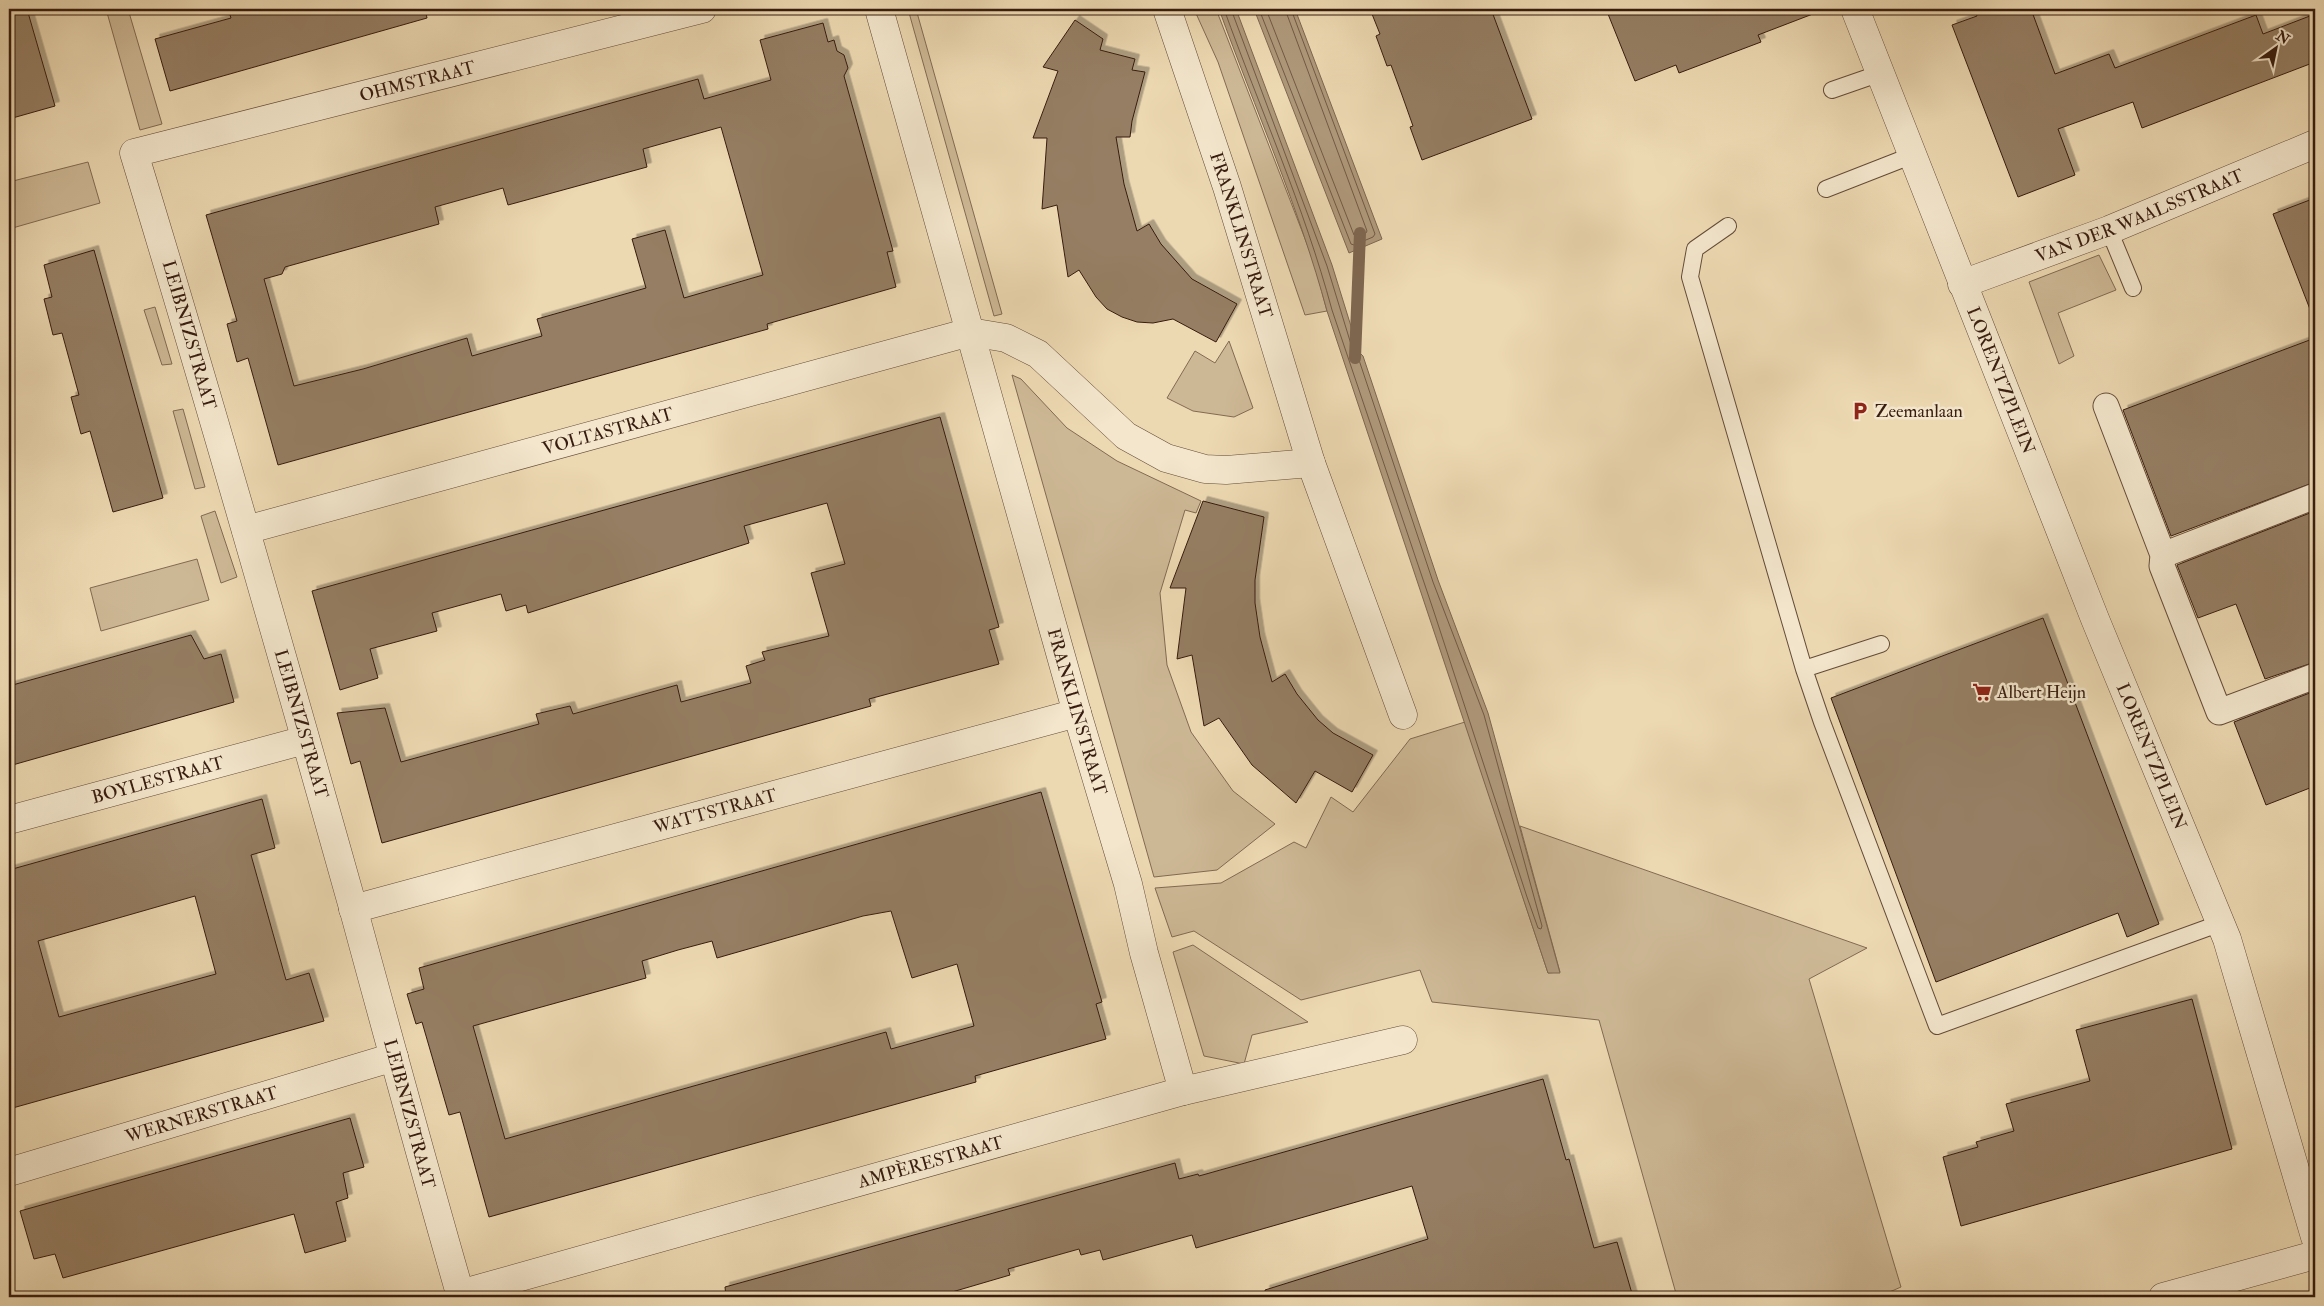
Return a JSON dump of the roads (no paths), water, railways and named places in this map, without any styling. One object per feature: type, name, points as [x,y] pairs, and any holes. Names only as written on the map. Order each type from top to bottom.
[{"type":"street","name":"OHMSTRAAT","points":[[134,153],[702,9]]},
{"type":"street","name":"FRANKLINSTRAAT","points":[[879,9],[1076,713],[1128,884],[1144,953],[1183,1091]]},
{"type":"street","name":"FRANKLINSTRAAT","points":[[1167,9],[1227,187],[1311,463],[1403,715]]},
{"type":"street","points":[[1855,9],[1962,284]]},
{"type":"street","name":"VAN DER WAALSSTRAAT","points":[[1962,284],[2109,230],[2315,144]]},
{"type":"street","name":"LEIBNIZSTRAAT","points":[[134,153],[246,530],[353,908],[442,1236],[461,1296]]},
{"type":"street","name":"LORENTZPLEIN","points":[[1962,284],[2095,619],[2227,939],[2315,1237]]},
{"type":"street","points":[[970,332],[1006,338],[1038,354],[1126,436],[1166,458],[1205,469],[1226,470],[1311,463]]},
{"type":"street","name":"VOLTASTRAAT","points":[[246,530],[970,332]]},
{"type":"street","points":[[2106,406],[2219,712],[2315,676]]},
{"type":"street","points":[[2163,561],[2315,496]]},
{"type":"street","name":"WATTSTRAAT","points":[[353,908],[1076,713]]},
{"type":"street","name":"BOYLESTRAAT","points":[[9,820],[305,740]]},
{"type":"street","name":"AMPÈRESTRAAT","points":[[461,1296],[1183,1091],[1403,1040]]},
{"type":"street","name":"WERNERSTRAAT","points":[[9,1172],[394,1058]]},
{"type":"street","points":[[2163,1297],[2315,1255]]},
{"type":"lane","points":[[1832,90],[1881,73]]},
{"type":"lane","points":[[1826,189],[1913,155]]},
{"type":"lane","points":[[1728,226],[1695,249],[1690,277],[1804,669],[1822,722],[1937,1026],[2221,923]]},
{"type":"lane","points":[[2109,230],[2133,288]]},
{"type":"lane","points":[[1804,669],[1881,644]]},
{"type":"water","points":[[1219,9],[1236,9],[1332,265],[1359,352],[1363,356],[1438,580],[1488,713],[1560,973],[1548,973],[1327,311],[1316,272],[1276,158]]},
{"type":"water","points":[[1254,9],[1295,9],[1382,239],[1349,253]]},
{"type":"waterway","points":[[1355,358],[1360,233]]},
{"type":"place","name":"Zeemanlaan","points":[[1860,411]]},
{"type":"place","name":"Albert Heijn","points":[[1982,692]]}]
